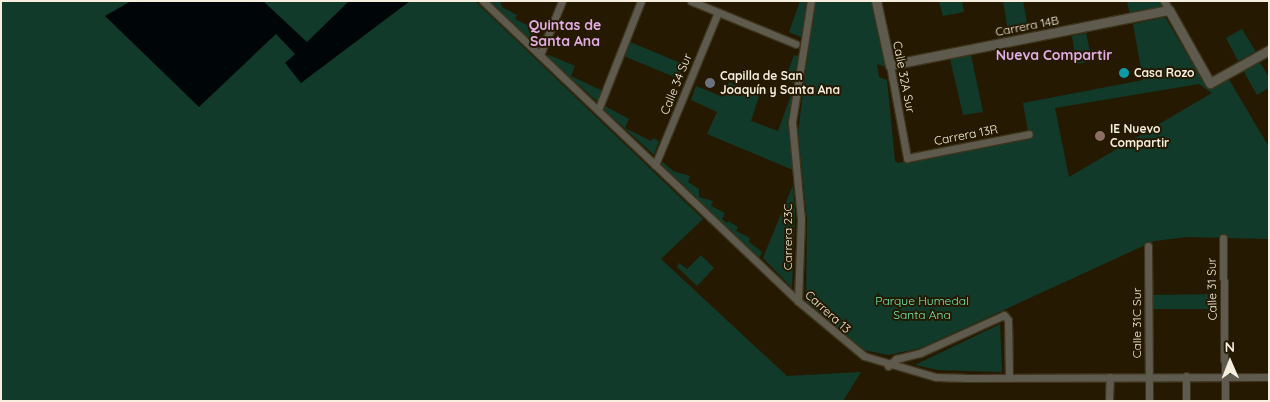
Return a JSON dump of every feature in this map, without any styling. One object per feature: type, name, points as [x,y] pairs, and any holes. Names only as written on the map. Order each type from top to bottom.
[{"type":"street","name":"Carrera 13","points":[[483,1],[798,301],[852,348],[888,366],[936,376],[1009,378],[1149,376],[1269,378]]},
{"type":"street","points":[[540,55],[562,1]]},
{"type":"street","points":[[598,110],[641,1]]},
{"type":"street","points":[[691,1],[796,44]]},
{"type":"street","name":"Carrera 23C","points":[[798,301],[801,218],[792,122],[812,1]]},
{"type":"street","name":"Calle 32A Sur","points":[[876,1],[907,158]]},
{"type":"street","points":[[1164,1],[1210,83],[1269,50]]},
{"type":"street","name":"Carrera 14B","points":[[890,65],[1169,10]]},
{"type":"street","name":"Calle 34 Sur","points":[[655,165],[718,12]]},
{"type":"street","name":"Carrera 13R","points":[[907,158],[1029,134]]},
{"type":"street","name":"Calle 31 Sur","points":[[1223,238],[1225,401]]},
{"type":"street","name":"Calle 31C Sur","points":[[1148,246],[1149,401]]},
{"type":"street","points":[[888,366],[999,316],[1007,316],[1009,378]]},
{"type":"street","points":[[908,356],[910,370]]},
{"type":"street","points":[[1186,376],[1186,401]]},
{"type":"street","points":[[1110,377],[1110,401]]},
{"type":"green space","points":[[1,1],[475,1],[703,219],[661,259],[787,376],[861,372],[843,401],[1,401]]},
{"type":"green space","points":[[488,1],[500,1],[502,7],[517,15],[515,19],[529,26],[528,30],[541,38],[538,49]]},
{"type":"green space","points":[[800,1],[808,1],[801,37],[789,32]]},
{"type":"green space","name":"Parque Humedal Santa Ana","points":[[814,1],[871,1],[886,67],[877,64],[879,77],[887,80],[895,161],[898,163],[1029,137],[1023,103],[1143,80],[1133,24],[1165,17],[1207,87],[1228,78],[1269,147],[1269,239],[1187,237],[1154,241],[921,348],[888,355],[864,350],[806,303],[807,220],[798,133]],"holes":[[[1199,84],[1212,93],[1069,177],[1055,108]]]},
{"type":"green space","points":[[939,1],[962,1],[964,12],[943,16]]},
{"type":"green space","points":[[1003,1],[1023,1],[1028,28],[1008,31]]},
{"type":"green space","points":[[1127,1],[1161,1],[1165,8],[1130,15]]},
{"type":"green space","points":[[1242,29],[1256,52],[1238,61],[1226,38]]},
{"type":"green space","points":[[1086,33],[1092,61],[1076,64],[1072,36]]},
{"type":"green space","points":[[630,42],[683,64],[679,79],[624,56]]},
{"type":"green space","points":[[549,55],[575,66],[571,76],[605,92],[600,104],[546,56]]},
{"type":"green space","points":[[794,55],[801,57],[789,122],[793,170],[707,134],[717,112],[691,100],[696,86],[723,97],[729,82],[759,96],[751,121],[778,131],[795,84],[785,80]]},
{"type":"green space","points":[[971,55],[983,112],[963,115],[950,59]]},
{"type":"green space","points":[[1259,61],[1269,77],[1269,88],[1257,95],[1243,70]]},
{"type":"green space","points":[[603,105],[629,119],[625,128],[651,141],[653,138],[659,141],[654,155],[601,107]]},
{"type":"green space","points":[[663,162],[673,171],[690,176],[688,182],[699,189],[699,197],[713,201],[711,206],[725,213],[722,219],[738,227],[736,231],[750,238],[749,242],[762,252],[759,258],[661,164]]},
{"type":"green space","points":[[793,185],[795,211],[792,288],[763,258]]},
{"type":"green space","points":[[701,255],[714,268],[697,286],[677,267],[679,263],[687,269]]},
{"type":"green space","points":[[1214,294],[1213,309],[1152,309],[1152,295]]},
{"type":"green space","points":[[1000,324],[1002,372],[938,370],[915,365]]},
{"type":"shaded area","points":[[131,1],[263,1],[307,42],[349,1],[410,1],[301,83],[285,63],[295,54],[276,34],[199,107],[105,16]]},
{"type":"place","name":"Casa Rozo","points":[[1124,73]]},
{"type":"place","name":"Capilla de San Joaquín y Santa Ana","points":[[710,83]]},
{"type":"place","name":"IE Nuevo Compartir","points":[[1100,136]]},
{"type":"district","name":"Quintas de Santa Ana","points":[[565,33]]},
{"type":"district","name":"Nueva Compartir","points":[[1054,55]]}]
